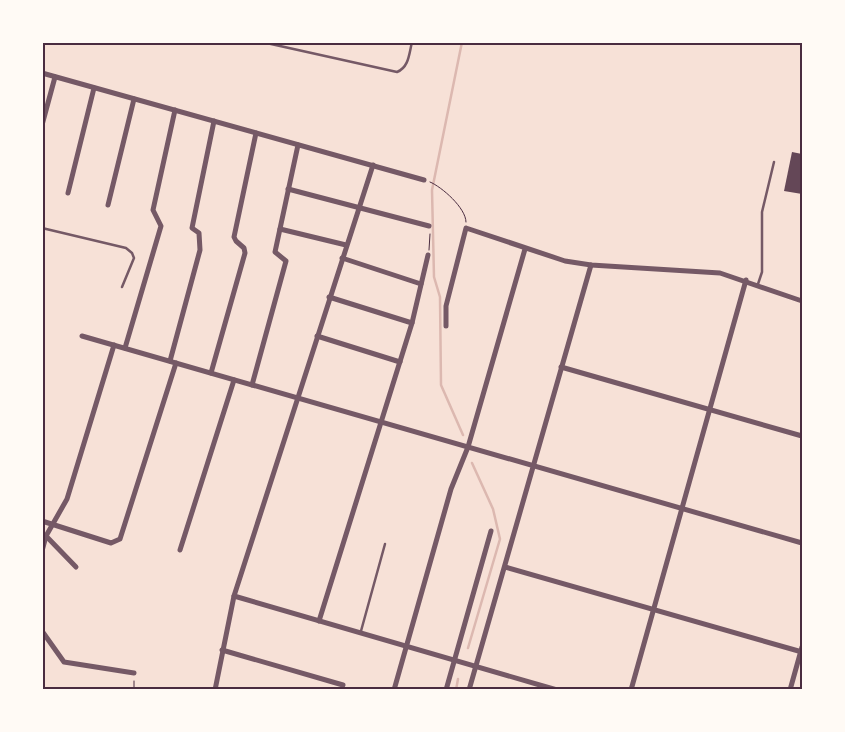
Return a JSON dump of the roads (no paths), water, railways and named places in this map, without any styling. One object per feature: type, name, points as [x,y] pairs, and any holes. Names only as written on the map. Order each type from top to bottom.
[{"type":"street","points":[[42,74],[424,180]]},
{"type":"street","points":[[42,125],[55,77]]},
{"type":"street","points":[[68,193],[94,88]]},
{"type":"street","points":[[108,205],[134,99]]},
{"type":"street","points":[[125,348],[161,226],[154,210],[174,110]]},
{"type":"street","points":[[42,520],[53,522],[107,542],[118,542],[122,535],[173,362],[199,256],[199,233],[192,228],[214,121]]},
{"type":"street","points":[[211,373],[245,254],[244,248],[234,237],[256,133]]},
{"type":"street","points":[[252,385],[286,261],[275,252],[298,145]]},
{"type":"street","points":[[215,690],[234,596],[373,165]]},
{"type":"street","points":[[288,189],[429,226]]},
{"type":"street","points":[[446,326],[446,306],[466,228],[525,249],[565,260],[591,265],[704,271],[746,280],[802,301]]},
{"type":"street","points":[[280,229],[346,245]]},
{"type":"street","points":[[394,690],[455,478],[468,447],[525,249]]},
{"type":"street","points":[[319,621],[412,323],[428,255]]},
{"type":"street","points":[[342,258],[421,284]]},
{"type":"street","points":[[469,690],[591,265]]},
{"type":"street","points":[[631,690],[746,280]]},
{"type":"street","points":[[329,297],[412,323]]},
{"type":"street","points":[[82,336],[802,543]]},
{"type":"street","points":[[317,336],[400,362]]},
{"type":"street","points":[[42,551],[46,536],[67,499],[114,345]]},
{"type":"street","points":[[562,367],[802,436]]},
{"type":"street","points":[[180,550],[234,380]]},
{"type":"street","points":[[446,690],[491,531]]},
{"type":"street","points":[[46,536],[76,567]]},
{"type":"street","points":[[505,567],[802,650],[790,690]]},
{"type":"street","points":[[234,596],[557,690]]},
{"type":"street","points":[[42,631],[64,662],[134,673]]},
{"type":"street","points":[[222,650],[343,685]]},
{"type":"lane","points":[[262,42],[397,72],[403,70],[407,64],[412,42]]},
{"type":"lane","points":[[758,284],[762,272],[762,212],[774,162]]},
{"type":"lane","points":[[42,228],[126,248],[132,253],[134,258],[122,287]]},
{"type":"lane","points":[[360,633],[385,544]]},
{"type":"waterway","points":[[462,42],[432,190],[434,277],[440,297],[441,385],[463,435]]},
{"type":"waterway","points":[[468,648],[500,539],[493,509],[472,463]]},
{"type":"waterway","points":[[456,690],[458,679]]}]
